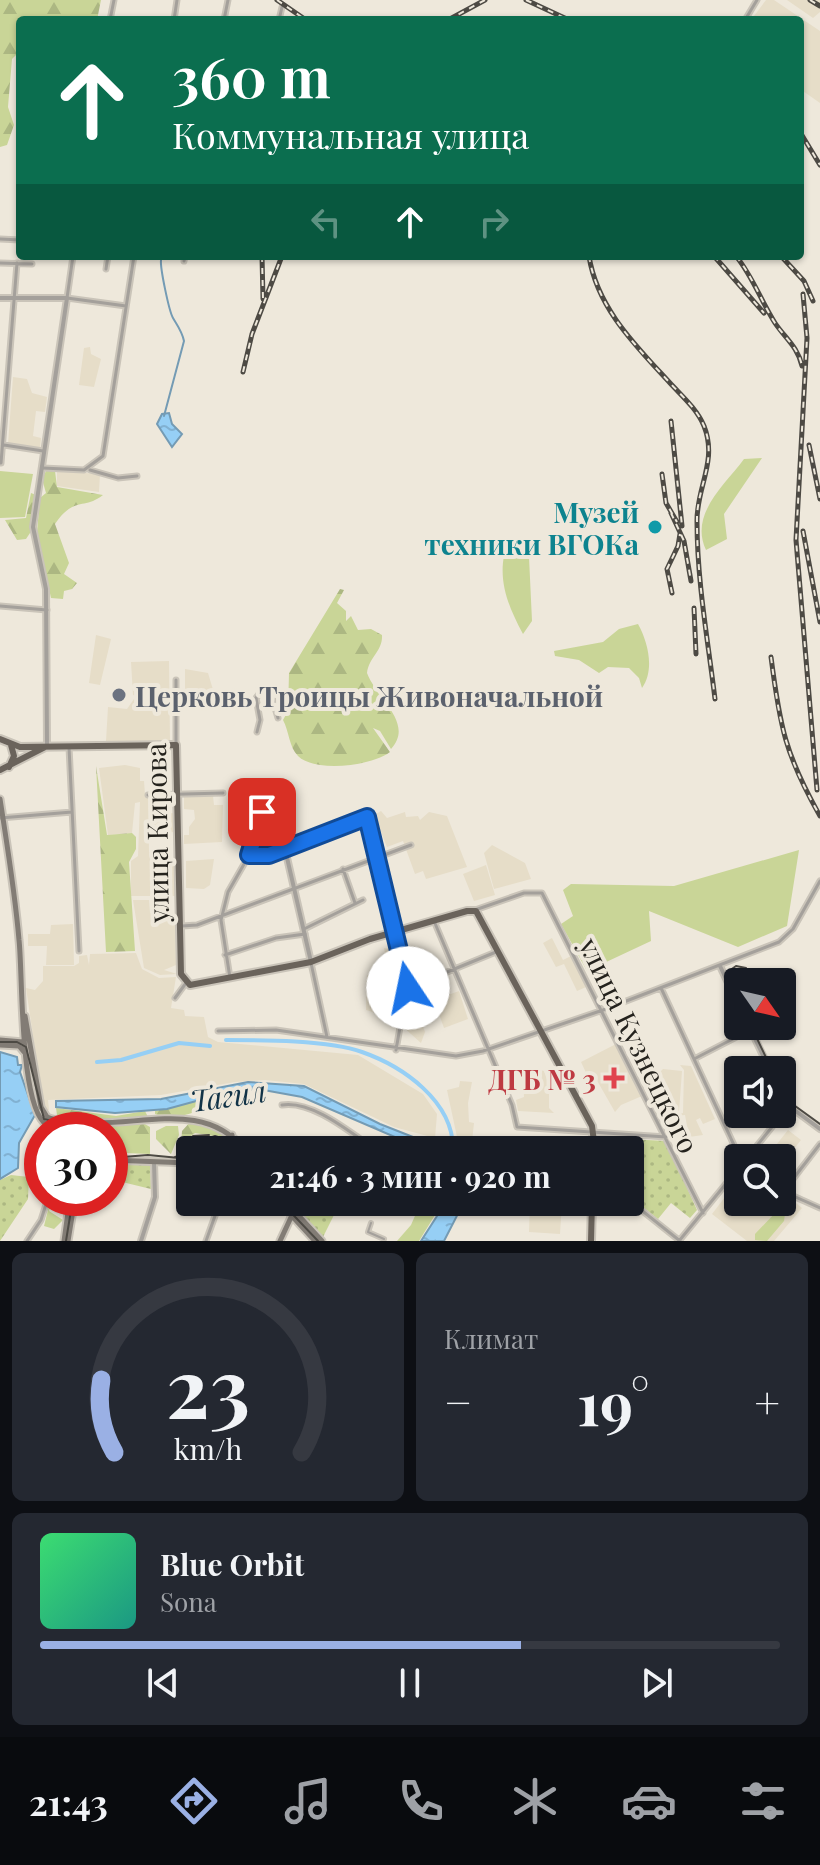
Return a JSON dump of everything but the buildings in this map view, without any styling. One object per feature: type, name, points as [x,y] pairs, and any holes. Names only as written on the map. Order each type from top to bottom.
[{"type":"main road","points":[[0,739],[11,744],[46,747],[176,745]]},
{"type":"main road","points":[[4,770],[14,756],[11,744]]},
{"type":"main road","name":"улица Кирова","points":[[176,745],[181,974],[186,983]]},
{"type":"main road","points":[[4,770],[46,747]]},
{"type":"main road","points":[[0,799],[20,941],[28,1055]]},
{"type":"main road","points":[[186,983],[196,986],[311,962],[396,931],[475,910],[595,1134]]},
{"type":"main road","points":[[23,1011],[23,1042],[44,1112]]},
{"type":"main road","points":[[0,1043],[22,1029]]},
{"type":"main road","points":[[9,1039],[23,1042]]},
{"type":"main road","points":[[0,1043],[19,1046],[28,1055]]},
{"type":"main road","points":[[128,1123],[201,1119],[232,1135]]},
{"type":"main road","points":[[128,1159],[176,1162]]},
{"type":"main road","points":[[66,1241],[69,1216]]},
{"type":"main road","points":[[280,1241],[292,1216]]},
{"type":"main road","points":[[295,1216],[315,1241]]},
{"type":"main road","points":[[295,1216],[322,1241]]},
{"type":"main road","points":[[591,1241],[592,1216]]},
{"type":"street","points":[[280,16],[282,7]]},
{"type":"street","points":[[46,747],[47,610],[45,580],[34,532],[43,451],[72,260]]},
{"type":"street","points":[[106,269],[107,260]]},
{"type":"street","points":[[87,469],[97,464],[104,452],[133,260]]},
{"type":"street","points":[[0,263],[32,264]]},
{"type":"street","points":[[1,463],[17,263]]},
{"type":"street","points":[[0,298],[67,298],[126,306]]},
{"type":"street","points":[[2,445],[43,451]]},
{"type":"street","points":[[41,468],[87,469],[118,478],[137,476]]},
{"type":"street","points":[[0,606],[47,610]]},
{"type":"street","name":"улица Кирова","points":[[176,680],[176,745]]},
{"type":"street","points":[[257,732],[259,691],[271,692],[278,718]]},
{"type":"street","points":[[69,747],[79,951]]},
{"type":"street","points":[[148,795],[223,793]]},
{"type":"street","points":[[1,818],[72,812]]},
{"type":"street","points":[[230,980],[222,916],[228,892],[249,855],[262,812]]},
{"type":"street","points":[[249,855],[269,855],[365,816],[378,856],[408,988],[396,1050]]},
{"type":"street","points":[[180,926],[197,925],[411,845]]},
{"type":"street","points":[[285,849],[327,1037]]},
{"type":"street","points":[[343,869],[355,904]]},
{"type":"street","points":[[218,1031],[276,1030],[396,1050],[456,1056],[489,1049],[603,1010],[786,939],[820,881]]},
{"type":"street","name":"улица Кузнецкого","points":[[475,910],[524,893],[542,893],[703,1213]]},
{"type":"street","points":[[225,955],[304,931],[363,900]]},
{"type":"street","points":[[434,921],[489,1049],[517,1127],[666,1137]]},
{"type":"street","points":[[408,988],[499,950]]},
{"type":"street","points":[[720,966],[724,974]]},
{"type":"street","points":[[175,998],[186,983]]},
{"type":"street","points":[[661,988],[733,1144]]},
{"type":"street","points":[[693,1059],[728,1040]]},
{"type":"street","points":[[282,1105],[302,1107],[354,1136]]},
{"type":"street","points":[[796,1111],[820,1129]]},
{"type":"street","points":[[758,1144],[771,1128]]},
{"type":"street","points":[[796,1174],[820,1144]]},
{"type":"street","points":[[141,1241],[155,1197],[154,1160]]},
{"type":"street","points":[[644,1212],[679,1241],[724,1187]]},
{"type":"street","points":[[796,1198],[820,1208]]},
{"type":"street","points":[[27,1241],[42,1216]]},
{"type":"street","points":[[206,1241],[216,1216]]},
{"type":"street","points":[[371,1223],[368,1232],[384,1239]]},
{"type":"shaded area","points":[[766,0],[774,0],[798,16],[754,16]]},
{"type":"shaded area","points":[[787,0],[820,0],[820,12],[813,18]]},
{"type":"shaded area","points":[[804,20],[820,31],[820,103],[804,92]]},
{"type":"shaded area","points":[[90,347],[91,354],[101,359],[94,387],[79,385],[84,348]]},
{"type":"shaded area","points":[[13,377],[27,379],[32,393],[47,397],[45,412],[36,411],[33,436],[41,438],[40,449],[8,444]]},
{"type":"shaded area","points":[[57,471],[100,474],[99,492],[57,486]]},
{"type":"shaded area","points":[[96,635],[111,639],[100,685],[89,683]]},
{"type":"shaded area","points":[[169,661],[170,742],[106,741],[108,707],[127,709],[136,696],[133,695],[131,662]]},
{"type":"shaded area","points":[[185,669],[208,673],[214,693],[185,695]]},
{"type":"shaded area","points":[[125,765],[140,768],[140,781],[144,781],[145,795],[148,796],[149,852],[157,852],[158,859],[175,860],[175,896],[131,896],[131,861],[138,856],[140,802],[135,803],[132,833],[108,835],[99,768]]},
{"type":"shaded area","points":[[184,796],[213,796],[214,805],[223,805],[222,842],[184,844],[184,835],[189,835],[189,827],[195,819],[194,810],[184,809]]},
{"type":"shaded area","points":[[381,811],[387,818],[405,812],[406,817],[418,816],[420,820],[429,812],[447,816],[467,867],[426,879],[423,871],[415,874],[403,841],[387,847],[381,832],[376,833],[374,815]]},
{"type":"shaded area","points":[[174,813],[174,832],[152,834],[151,815]]},
{"type":"shaded area","points":[[492,845],[525,863],[531,879],[494,889],[484,853]]},
{"type":"shaded area","points":[[214,859],[210,885],[204,889],[186,888],[186,861]]},
{"type":"shaded area","points":[[486,865],[495,895],[474,901],[463,874]]},
{"type":"shaded area","points":[[133,900],[149,900],[150,913],[175,913],[176,965],[164,970],[177,974],[160,975],[144,968]]},
{"type":"shaded area","points":[[73,924],[74,965],[46,965],[47,946],[28,946],[28,934],[50,934],[51,925]]},
{"type":"shaded area","points":[[552,938],[563,960],[571,956],[586,987],[577,991],[564,964],[556,967],[543,943]]},
{"type":"shaded area","points":[[384,948],[399,951],[405,981],[399,1020],[366,1010],[367,975],[388,970]]},
{"type":"shaded area","points":[[136,953],[142,969],[159,978],[176,977],[171,1008],[184,1010],[185,1016],[204,1017],[208,1037],[218,1042],[358,1055],[423,1094],[437,1114],[435,1136],[394,1127],[304,1084],[265,1080],[161,1095],[48,1100],[49,1110],[44,1110],[26,988],[35,990],[43,981],[43,966],[74,966],[79,963],[79,956],[87,955],[89,965],[90,954]]},
{"type":"shaded area","points":[[459,991],[468,1019],[444,1028],[434,1000]]},
{"type":"shaded area","points":[[414,1002],[425,1032],[421,1043],[402,1026],[406,1005]]},
{"type":"shaded area","name":"ДГБ № 3","points":[[616,1044],[642,1096],[621,1105],[615,1112],[595,1077],[589,1079],[581,1062]]},
{"type":"shaded area","points":[[680,1065],[691,1066],[715,1119],[703,1124],[700,1118],[696,1120],[703,1135],[689,1137],[685,1115],[668,1117],[683,1113],[684,1070]]},
{"type":"shaded area","points":[[523,1069],[544,1071],[548,1083],[560,1078],[563,1084],[549,1090],[549,1108],[554,1113],[518,1111],[516,1100],[524,1097]]},
{"type":"shaded area","points":[[663,1069],[682,1071],[679,1112],[660,1114],[647,1085]]},
{"type":"shaded area","points":[[460,1081],[472,1082],[468,1103],[469,1122],[474,1123],[473,1136],[457,1136],[447,1090],[459,1087]]},
{"type":"shaded area","points":[[788,1130],[801,1140],[796,1146],[777,1144]]},
{"type":"shaded area","points":[[724,1198],[724,1216],[795,1216],[774,1241],[747,1241],[712,1214]]},
{"type":"shaded area","points":[[530,1216],[561,1216],[560,1234],[529,1232]]},
{"type":"green space","points":[[0,0],[101,0],[98,16],[16,16],[16,55],[12,59],[8,107],[14,125],[7,145],[0,147]]},
{"type":"green space","points":[[762,458],[724,514],[727,539],[706,550],[702,524],[712,501],[744,459]]},
{"type":"green space","points":[[0,471],[33,474],[25,517],[0,518]]},
{"type":"green space","points":[[46,471],[55,471],[57,487],[103,495],[74,506],[55,524],[69,563],[64,574],[77,583],[72,589],[64,591],[63,599],[51,598],[37,532],[40,498],[46,493],[42,479]]},
{"type":"green space","points":[[31,493],[36,495],[30,533],[26,539],[17,540],[5,520],[26,518]]},
{"type":"green space","points":[[509,539],[529,557],[532,621],[523,634],[504,588],[503,564]]},
{"type":"green space","points":[[340,589],[344,590],[337,603],[346,611],[346,621],[351,616],[358,630],[371,629],[382,635],[367,673],[399,730],[391,749],[380,731],[373,728],[390,752],[382,757],[344,766],[317,765],[298,756],[283,720],[288,711],[289,673]]},
{"type":"green space","points":[[638,624],[649,656],[648,673],[642,688],[639,678],[629,668],[608,667],[599,673],[579,660],[555,656],[554,651],[603,642],[619,629]]},
{"type":"green space","points":[[96,766],[107,835],[132,833],[136,837],[136,849],[129,862],[135,951],[106,952]]},
{"type":"green space","points":[[799,850],[787,926],[738,947],[649,911],[651,941],[587,971],[561,924],[573,916],[563,890],[571,884],[674,886]]},
{"type":"green space","points":[[202,1100],[207,1107],[188,1114],[167,1117],[155,1114],[155,1111]]},
{"type":"green space","points":[[56,1108],[86,1112],[57,1112]]},
{"type":"green space","points":[[145,1111],[148,1117],[128,1119],[128,1114]]},
{"type":"green space","points":[[191,1121],[218,1129],[224,1136],[195,1133],[182,1136]]},
{"type":"green space","points":[[143,1123],[150,1127],[150,1154],[128,1153],[128,1125]]},
{"type":"green space","points":[[166,1126],[178,1126],[179,1135],[171,1154],[156,1139],[156,1131]]},
{"type":"green space","points":[[644,1140],[666,1141],[697,1210],[690,1218],[671,1203],[658,1219],[644,1208]]},
{"type":"green space","points":[[128,1161],[150,1163],[151,1189],[128,1183]]},
{"type":"green space","points":[[11,1175],[24,1176],[24,1205],[0,1241],[0,1180]]},
{"type":"green space","points":[[46,1216],[57,1216],[63,1220],[54,1229],[44,1226]]},
{"type":"green space","points":[[302,1216],[334,1216],[322,1239]]},
{"type":"green space","points":[[415,1216],[434,1216],[419,1241],[397,1241]]},
{"type":"green space","points":[[772,1216],[785,1216],[767,1241],[755,1240],[755,1234]]},
{"type":"water","points":[[169,413],[172,424],[182,434],[172,447],[157,424],[162,414]]},
{"type":"water","points":[[0,1052],[17,1057],[18,1065],[22,1065],[20,1072],[34,1112],[24,1112],[18,1168],[0,1179]]},
{"type":"water","points":[[248,1082],[304,1086],[410,1136],[393,1136],[302,1097],[258,1089],[233,1091],[167,1109],[105,1112],[56,1107],[56,1101],[161,1099]]},
{"type":"water","points":[[437,1216],[457,1216],[444,1241],[421,1241]]},
{"type":"waterway","points":[[161,260],[169,307],[184,341],[164,416]]},
{"type":"waterway","points":[[226,1040],[332,1045],[377,1058],[409,1076],[423,1088],[445,1116],[451,1136]]},
{"type":"waterway","points":[[97,1062],[121,1060],[179,1043],[210,1046]]},
{"type":"tram line","points":[[733,968],[746,968]]},
{"type":"tram line","points":[[758,1040],[765,1056]]},
{"type":"tram line","points":[[0,1042],[17,1042],[26,1047],[42,1112]]},
{"type":"tram line","points":[[796,1107],[820,1124]]},
{"type":"tram line","points":[[175,1157],[182,1155],[193,1136],[209,1135]]},
{"type":"tram line","points":[[128,1157],[176,1158]]},
{"type":"tram line","points":[[66,1241],[70,1216]]},
{"type":"tram line","points":[[294,1216],[318,1241]]},
{"type":"railway","points":[[277,0],[300,16]]},
{"type":"railway","points":[[455,16],[485,0]]},
{"type":"railway","points":[[526,0],[560,16]]},
{"type":"railway","points":[[810,0],[820,6]]},
{"type":"railway","points":[[804,139],[820,165]]},
{"type":"railway","points":[[262,260],[263,299]]},
{"type":"railway","points":[[243,372],[252,334],[280,260]]},
{"type":"railway","points":[[590,260],[600,293],[609,309],[632,340],[693,408],[708,439],[708,463],[698,510],[697,544],[715,699]]},
{"type":"railway","points":[[718,260],[764,313]]},
{"type":"railway","points":[[739,260],[802,366]]},
{"type":"railway","points":[[785,260],[804,281],[813,301]]},
{"type":"railway","points":[[803,294],[807,338],[796,540],[817,790]]},
{"type":"railway","points":[[671,421],[682,526]]},
{"type":"railway","points":[[809,445],[820,499]]},
{"type":"railway","points":[[662,474],[666,503],[677,522]]},
{"type":"railway","points":[[671,513],[684,541],[691,581]]},
{"type":"railway","points":[[803,531],[820,622]]},
{"type":"railway","points":[[672,593],[667,569],[680,534]]},
{"type":"railway","points":[[694,608],[696,654]]},
{"type":"railway","points":[[771,657],[791,757],[820,816]]},
{"type":"place","name":"Музей техники ВГОКа","points":[[655,527]]},
{"type":"place","name":"Церковь Троицы Живоначальной","points":[[119,695]]},
{"type":"place","name":"ДГБ № 3","points":[[614,1078]]},
{"type":"route","points":[[262,812],[255,845],[249,855],[269,855],[363,816],[369,819],[408,988]]},
{"type":"water label","name":"Тагил","points":[[228,1095]]}]
